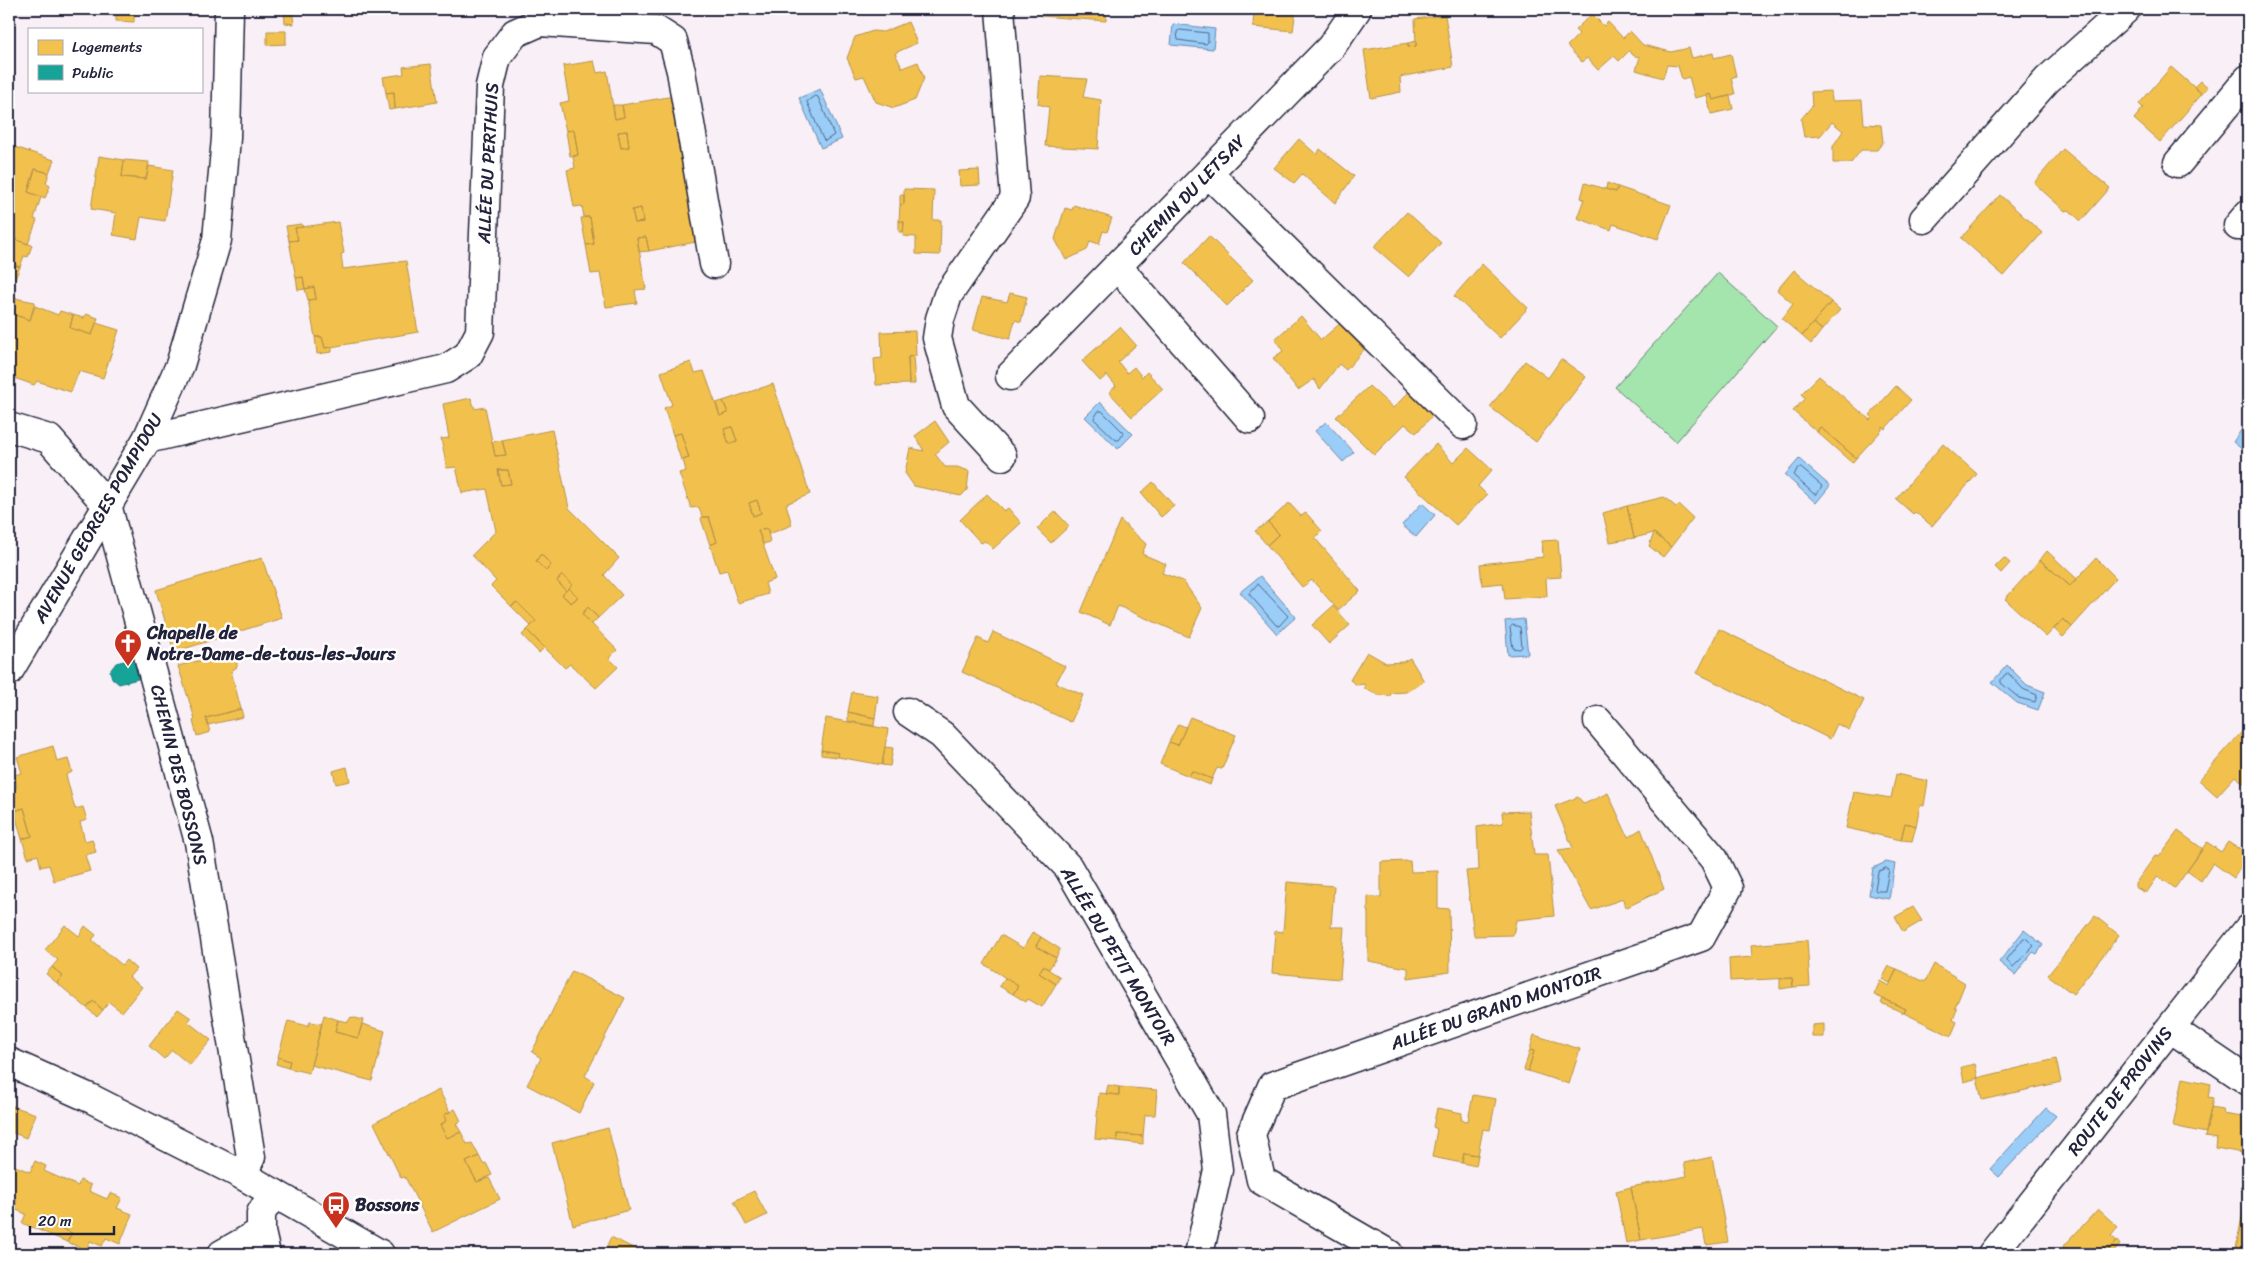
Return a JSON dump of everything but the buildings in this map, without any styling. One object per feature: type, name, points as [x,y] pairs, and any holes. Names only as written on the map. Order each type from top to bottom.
[{"type":"street","name":"AVENUE GEORGES POMPIDOU","points":[[9,671],[148,439],[180,365],[217,240],[226,138],[229,9]]},
{"type":"street","points":[[1000,9],[1015,198],[948,295],[940,319],[937,338],[956,406],[1002,456]]},
{"type":"street","name":"CHEMIN DU LETSAY","points":[[1010,376],[1331,48],[1357,9]]},
{"type":"street","points":[[1924,220],[2047,80],[2126,9]]},
{"type":"street","name":"ALLÉE DU PERTHUIS","points":[[148,439],[446,369],[468,355],[480,332],[490,86],[497,57],[515,33],[540,22],[656,30],[673,41],[681,71],[714,264]]},
{"type":"street","points":[[2178,163],[2248,79]]},
{"type":"street","points":[[1208,173],[1463,425]]},
{"type":"street","points":[[1117,266],[1250,419]]},
{"type":"street","name":"CHEMIN DES BOSSONS","points":[[9,426],[49,439],[107,505],[199,842],[251,1157],[242,1175]]},
{"type":"street","name":"ALLÉE DU PETIT MONTOIR","points":[[908,712],[942,735],[1068,867],[1211,1114],[1218,1170],[1200,1254]]},
{"type":"street","name":"ALLÉE DU GRAND MONTOIR","points":[[1389,1254],[1261,1180],[1251,1134],[1272,1086],[1701,937],[1728,888],[1714,859],[1598,721]]},
{"type":"street","name":"ROUTE DE PROVINS","points":[[1992,1254],[2248,929]]},
{"type":"street","points":[[2170,1028],[2248,1082]]},
{"type":"street","points":[[9,1062],[92,1099],[242,1175],[380,1254]]},
{"type":"street","points":[[9,1078],[92,1099]]},
{"type":"street","points":[[222,1254],[264,1243],[261,1213],[274,1193]]},
{"type":"green space","points":[[1718,273],[1777,326],[1676,442],[1615,387]]},
{"type":"water","points":[[1173,24],[1215,29],[1213,49],[1171,45]]},
{"type":"water","points":[[820,89],[842,139],[821,148],[799,98]]},
{"type":"water","points":[[1100,402],[1133,434],[1118,449],[1085,417]]},
{"type":"water","points":[[2248,420],[2248,450],[2247,453],[2233,442]]},
{"type":"water","points":[[1326,422],[1354,452],[1343,462],[1315,431]]},
{"type":"water","points":[[1799,459],[1830,486],[1816,503],[1785,475]]},
{"type":"water","points":[[1422,503],[1435,515],[1416,537],[1402,525]]},
{"type":"water","points":[[1260,576],[1296,617],[1277,634],[1240,592]]},
{"type":"water","points":[[1524,619],[1528,654],[1508,655],[1505,621]]},
{"type":"water","points":[[2007,665],[2027,685],[2045,692],[2038,710],[2017,703],[1992,682]]},
{"type":"water","points":[[1886,862],[1895,864],[1889,899],[1869,895],[1873,868]]},
{"type":"water","points":[[2024,930],[2043,945],[2037,954],[2033,952],[2015,975],[1999,962]]},
{"type":"water","points":[[2046,1108],[2056,1116],[1999,1177],[1990,1169]]},
{"type":"place","name":"Chapelle de Notre-Dame-de-tous-les-Jours","points":[[128,667]]},
{"type":"place","name":"Bossons","points":[[336,1229]]}]
